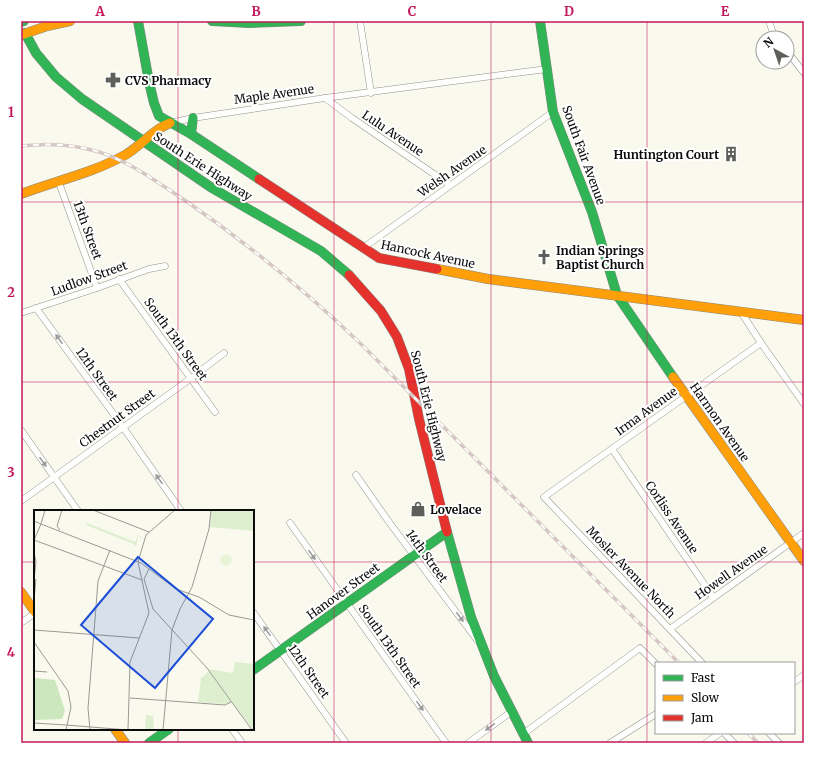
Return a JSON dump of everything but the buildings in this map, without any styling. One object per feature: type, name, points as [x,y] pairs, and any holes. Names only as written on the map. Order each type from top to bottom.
[{"type":"main road","points":[[22,32],[70,21]]},
{"type":"main road","name":"Hancock Avenue","points":[[138,21],[149,82],[156,111],[159,116],[191,134],[379,258],[488,279],[804,320]]},
{"type":"main road","points":[[212,21],[249,23],[301,21]]},
{"type":"main road","name":"South Fair Avenue","points":[[540,21],[553,112],[592,212],[617,295]]},
{"type":"main road","name":"South Erie Highway","points":[[22,32],[43,61],[66,87],[144,142],[243,207],[321,251],[347,273],[370,297],[384,316],[397,337],[409,369],[461,586],[494,676],[528,743]]},
{"type":"main road","points":[[191,134],[193,118]]},
{"type":"main road","name":"Maple Avenue","points":[[21,194],[117,159],[134,150],[158,128],[170,123]]},
{"type":"main road","name":"Harmon Avenue","points":[[617,295],[804,561]]},
{"type":"main road","name":"Hanover Street","points":[[254,669],[447,532]]},
{"type":"main road","points":[[21,592],[34,611]]},
{"type":"main road","points":[[116,730],[125,743]]},
{"type":"main road","points":[[149,743],[168,730]]},
{"type":"street","points":[[360,21],[371,93]]},
{"type":"street","points":[[795,61],[804,73]]},
{"type":"street","name":"Maple Avenue","points":[[170,123],[193,118],[325,98],[547,69]]},
{"type":"street","name":"Lulu Avenue","points":[[325,98],[450,185]]},
{"type":"street","name":"Welsh Avenue","points":[[363,248],[553,112]]},
{"type":"street","name":"13th Street","points":[[58,180],[97,288]]},
{"type":"street","name":"Ludlow Street","points":[[21,314],[149,269],[165,266]]},
{"type":"street","name":"South 13th Street","points":[[119,280],[215,412]]},
{"type":"street","name":"12th Street","points":[[36,308],[123,427],[179,510]]},
{"type":"street","points":[[741,312],[804,404]]},
{"type":"street","name":"Irma Avenue","points":[[544,497],[761,343]]},
{"type":"street","name":"Chestnut Street","points":[[21,501],[224,353]]},
{"type":"street","points":[[21,430],[77,510]]},
{"type":"street","name":"Corliss Avenue","points":[[612,449],[713,597]]},
{"type":"street","name":"14th Street","points":[[356,475],[413,555],[483,648]]},
{"type":"street","name":"Mosler Avenue North","points":[[544,497],[701,662]]},
{"type":"street","name":"South 13th Street","points":[[290,523],[446,743]]},
{"type":"street","name":"Howell Avenue","points":[[670,629],[804,533]]},
{"type":"street","points":[[21,623],[34,613]]},
{"type":"street","name":"12th Street","points":[[254,613],[346,743]]},
{"type":"street","points":[[523,734],[640,648],[655,663]]},
{"type":"street","points":[[795,681],[804,675]]},
{"type":"street","points":[[468,743],[511,712]]},
{"type":"street","points":[[610,743],[655,715]]},
{"type":"street","points":[[233,730],[242,743]]},
{"type":"street","points":[[706,743],[719,734]]},
{"type":"street","points":[[725,734],[734,743]]},
{"type":"street","points":[[770,734],[779,743]]},
{"type":"railway","points":[[21,146],[50,144],[80,147],[111,156],[144,174],[186,201],[254,251],[320,306],[362,345],[678,662]]},
{"type":"railway","points":[[749,734],[758,743]]},
{"type":"traffic: fast","points":[[138,21],[149,82],[159,116],[191,134],[259,179]]},
{"type":"traffic: fast","points":[[212,21],[249,23],[301,21]]},
{"type":"traffic: fast","points":[[540,21],[553,112],[592,212],[617,295],[673,377]]},
{"type":"traffic: fast","points":[[25,33],[36,53],[56,77],[82,99],[212,188],[321,251],[349,275]]},
{"type":"traffic: fast","points":[[191,134],[193,118]]},
{"type":"traffic: fast","points":[[254,669],[447,532]]},
{"type":"traffic: fast","points":[[447,532],[471,617],[494,676],[528,743]]},
{"type":"traffic: fast","points":[[149,743],[168,730]]},
{"type":"traffic: slow","points":[[21,35],[47,26],[70,21]]},
{"type":"traffic: slow","points":[[21,194],[87,172],[113,161],[125,155],[158,130],[170,123]]},
{"type":"traffic: slow","points":[[437,269],[488,279],[804,320]]},
{"type":"traffic: slow","points":[[673,377],[804,561]]},
{"type":"traffic: slow","points":[[21,592],[34,611]]},
{"type":"traffic: slow","points":[[116,730],[125,743]]},
{"type":"traffic: jam","points":[[259,179],[379,258],[437,269]]},
{"type":"traffic: jam","points":[[349,275],[381,311],[397,337],[409,369],[419,419],[447,532]]},
{"type":"place","name":"CVS Pharmacy","points":[[113,80]]},
{"type":"place","name":"Huntington Court","points":[[731,154]]},
{"type":"place","name":"Indian Springs Baptist Church","points":[[544,257]]},
{"type":"place","name":"Lovelace","points":[[418,509]]}]
